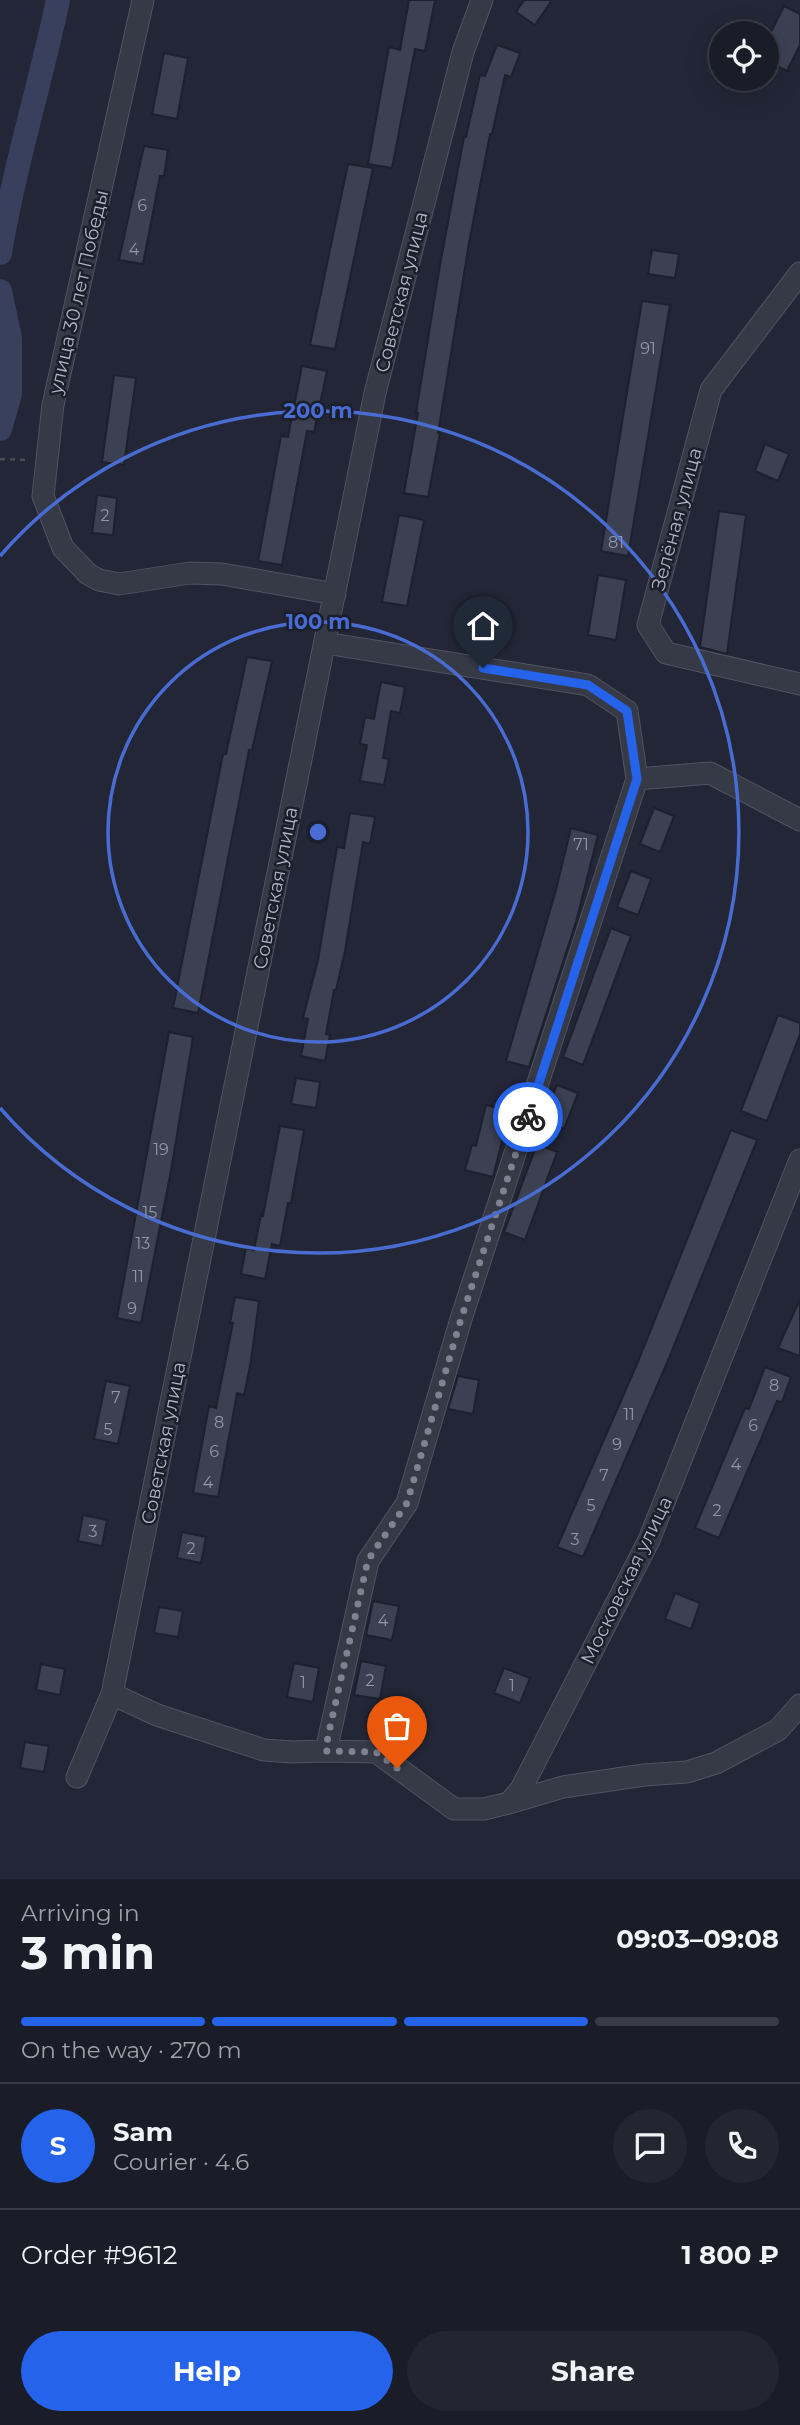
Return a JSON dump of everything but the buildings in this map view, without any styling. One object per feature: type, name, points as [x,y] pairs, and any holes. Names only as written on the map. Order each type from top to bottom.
[{"type":"street","name":"улица 30 лет Победы","points":[[143,0],[53,405],[43,496],[63,548],[88,574],[99,580],[119,584],[190,573],[222,574],[335,594]]},
{"type":"street","name":"Советская улица","points":[[78,1777],[112,1694],[375,393],[463,52],[482,0]]},
{"type":"street","name":"Зелёная улица","points":[[800,273],[711,390],[648,625],[666,653],[800,684]]},
{"type":"street","points":[[325,643],[588,685],[627,711],[637,779],[461,1319],[407,1503],[368,1560],[326,1751]]},
{"type":"street","points":[[637,779],[710,773],[800,820]]},
{"type":"street","name":"Московская улица","points":[[509,1804],[521,1789],[649,1540],[800,1160]]},
{"type":"street","points":[[112,1694],[157,1715],[264,1750],[376,1752],[454,1808],[484,1809],[563,1787],[644,1775],[687,1772],[716,1763],[778,1730],[800,1705]]},
{"type":"path","points":[[0,458],[18,459]]},
{"type":"waterway","points":[[0,253],[12,190],[58,0]]},
{"type":"waterway","points":[[0,291],[10,338],[10,394],[0,429]]},
{"type":"way so far","points":[[397,1768],[376,1752],[326,1751],[328,1736],[368,1560],[407,1503],[461,1319],[528,1117]]},
{"type":"route","points":[[483,668],[588,685],[627,711],[637,779],[528,1117]]}]
